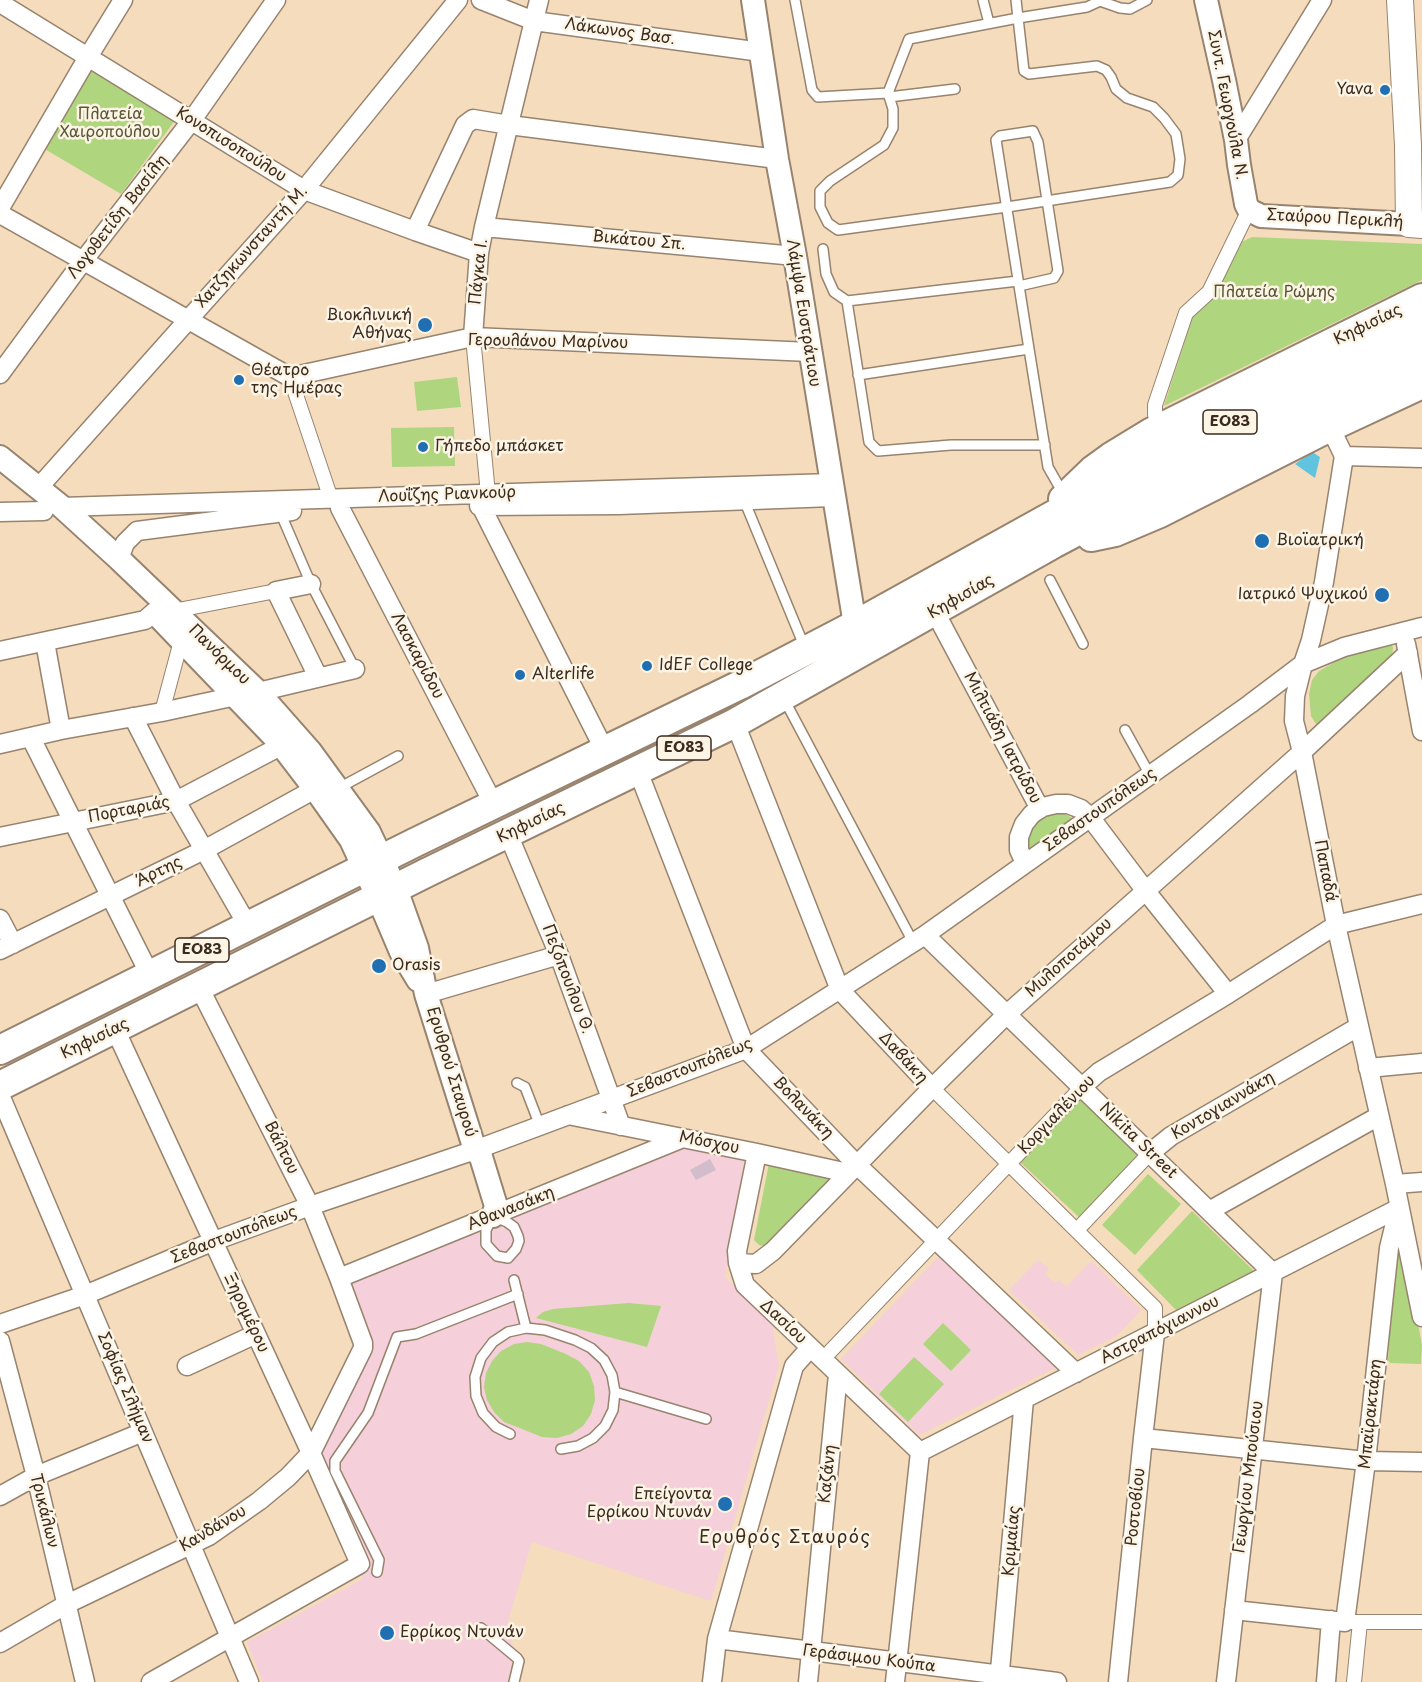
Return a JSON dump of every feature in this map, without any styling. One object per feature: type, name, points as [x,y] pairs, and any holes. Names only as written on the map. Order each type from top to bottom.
[{"type":"main road","points":[[1400,0],[1408,145],[1416,224]]},
{"type":"main road","name":"Κηφισίας","points":[[1047,533],[1064,496],[1111,457],[1152,432],[1422,298]]},
{"type":"main road","name":"Κηφισίας","points":[[0,1086],[735,723],[935,612],[1143,466],[1422,327]]},
{"type":"main road","name":"Κηφισίας","points":[[0,1050],[855,625],[1047,533],[1151,492],[1422,357]]},
{"type":"main road","name":"Κηφισίας","points":[[1047,533],[1115,532],[1160,513],[1330,427],[1422,384]]},
{"type":"street","points":[[0,207],[123,0]]},
{"type":"street","name":"Λογοθετίδη Βασίλη","points":[[0,374],[83,261],[192,120],[276,0]]},
{"type":"street","name":"Χατζηκωνσταντή Μ.","points":[[39,487],[304,190],[458,0]]},
{"type":"street","name":"Λάκωνος Βασ.","points":[[481,0],[534,21],[761,52]]},
{"type":"street","name":"Πάγκα Ι.","points":[[539,0],[479,253],[473,337],[484,500],[605,751]]},
{"type":"street","name":"Λάμψα Ευστράτιου","points":[[753,0],[777,159],[855,625]]},
{"type":"street","name":"Συντ. Γεωργούλα Ν.","points":[[1206,0],[1249,210]]},
{"type":"street","points":[[1236,140],[1322,0]]},
{"type":"street","name":"Κονοπισοπούλου","points":[[0,3],[304,190],[479,253]]},
{"type":"street","points":[[415,231],[465,125],[473,119],[777,159]]},
{"type":"street","points":[[1155,416],[1155,405],[1186,313],[1209,292],[1249,210]]},
{"type":"street","name":"Σταύρου Περικλή","points":[[1249,210],[1261,216],[1416,224]]},
{"type":"street","points":[[0,214],[290,377]]},
{"type":"street","name":"Βικάτου Σπ.","points":[[484,226],[795,256]]},
{"type":"street","name":"Γερουλάνου Μαρίνου","points":[[290,377],[473,337],[810,352]]},
{"type":"street","name":"Λασκαρίδου","points":[[290,377],[335,503],[494,805]]},
{"type":"street","points":[[1330,427],[1344,456],[1422,458]]},
{"type":"street","name":"Παπαδά","points":[[1344,456],[1324,582],[1295,696],[1294,721],[1336,926],[1395,1184],[1421,1311]]},
{"type":"street","name":"Πανόρμου","points":[[0,457],[39,487],[53,509],[116,575],[258,692],[310,751],[351,840],[373,864],[387,893]]},
{"type":"street","name":"Πανόρμου","points":[[0,476],[53,509],[119,559],[163,612],[181,641],[326,789]]},
{"type":"street","name":"Λουΐζης Ριανκούρ","points":[[0,512],[832,490]]},
{"type":"street","name":"Λουΐζης Ριανκούρ","points":[[484,500],[619,505],[744,500],[832,490]]},
{"type":"street","name":"Λουΐζης Ριανκούρ","points":[[119,559],[125,543],[137,531],[335,503]]},
{"type":"street","points":[[0,651],[145,620],[163,612],[311,584]]},
{"type":"street","points":[[276,591],[318,677]]},
{"type":"street","name":"Μιλτιάδη Ιατρίδου","points":[[935,612],[1040,809],[1032,814],[1024,824],[1019,837],[1019,850],[1025,863]]},
{"type":"street","points":[[1413,629],[1408,653],[1422,731]]},
{"type":"street","name":"Σεβαστουπόλεως","points":[[0,1324],[85,1295],[214,1241],[475,1150],[746,1049],[919,938],[1303,664],[1344,647],[1413,629]]},
{"type":"street","points":[[162,712],[181,641]]},
{"type":"street","points":[[45,642],[61,730]]},
{"type":"street","name":"Μυλοποτάμου","points":[[738,1263],[756,1264],[773,1251],[1007,1014],[1302,752],[1408,653]]},
{"type":"street","points":[[258,692],[355,669]]},
{"type":"street","points":[[0,744],[236,696]]},
{"type":"street","points":[[133,717],[176,801],[248,926]]},
{"type":"street","name":"Δαβάκη","points":[[735,723],[840,990],[932,1088],[1155,1308],[1155,1333]]},
{"type":"street","points":[[31,738],[150,975]]},
{"type":"street","name":"Πορταριάς","points":[[0,837],[176,801],[273,750],[279,742]]},
{"type":"street","name":"Βολανάκη","points":[[639,771],[746,1049],[853,1169],[936,1240],[1076,1373]]},
{"type":"street","name":"Άρτης","points":[[6,947],[326,789]]},
{"type":"street","points":[[1040,809],[1056,804],[1068,804],[1081,809],[1090,817],[1228,994]]},
{"type":"street","name":"Πεζόπουλου Θ.","points":[[508,834],[559,955],[621,1126]]},
{"type":"street","name":"Ερυθρού Σταυρού","points":[[387,893],[401,952],[426,994],[475,1150],[474,1161],[493,1216]]},
{"type":"street","name":"Κοργιαλένιου","points":[[817,1353],[936,1240],[1099,1072],[1336,926],[1422,904]]},
{"type":"street","points":[[0,919],[6,947]]},
{"type":"street","name":"Nikita Street","points":[[919,938],[1007,1014],[1273,1273]]},
{"type":"street","points":[[426,994],[559,955]]},
{"type":"street","name":"Βάλτου","points":[[199,987],[310,1206],[339,1278],[363,1348]]},
{"type":"street","name":"Κοντογιαννάκη","points":[[1077,1230],[1150,1153],[1171,1136],[1358,1027]]},
{"type":"street","name":"Ξηρομέρου","points":[[115,1029],[360,1564],[230,1638]]},
{"type":"street","points":[[1368,1068],[1422,1064]]},
{"type":"street","name":"Σοφίας Σλήμαν","points":[[0,1095],[249,1682]]},
{"type":"street","name":"Μόσχου","points":[[568,1115],[757,1153],[853,1169]]},
{"type":"street","points":[[1209,1211],[1379,1116]]},
{"type":"street","name":"Αθανασάκη","points":[[339,1278],[683,1138]]},
{"type":"street","name":"Δασίου","points":[[757,1153],[737,1251],[745,1285],[920,1452]]},
{"type":"street","points":[[1395,1184],[1422,1182]]},
{"type":"street","name":"Αστραπόγιαννου","points":[[920,1452],[1399,1208]]},
{"type":"street","name":"Μπαϊρακτάρη","points":[[1326,1682],[1345,1621],[1366,1461],[1389,1248],[1399,1208]]},
{"type":"street","name":"Γεωργίου Μπούσιου","points":[[1227,1682],[1273,1273]]},
{"type":"street","name":"Ροστοβίου","points":[[1118,1682],[1155,1333]]},
{"type":"street","points":[[187,1366],[256,1334]]},
{"type":"street","name":"Τρικάλων","points":[[0,1341],[36,1476],[85,1682]]},
{"type":"street","name":"Κανδάνου","points":[[0,1643],[67,1604],[208,1536],[259,1501],[288,1477],[311,1453],[363,1348]]},
{"type":"street","points":[[711,1682],[717,1640],[794,1366],[817,1353]]},
{"type":"street","name":"Καζάνη","points":[[808,1682],[838,1374]]},
{"type":"street","name":"Κριμαίας","points":[[999,1678],[1024,1399]]},
{"type":"street","points":[[0,1496],[36,1476],[143,1432]]},
{"type":"street","points":[[1143,1438],[1366,1461],[1422,1462]]},
{"type":"street","points":[[895,1682],[920,1452]]},
{"type":"street","points":[[1234,1610],[1345,1621],[1422,1622]]},
{"type":"street","name":"Μπαϊρακτάρη","points":[[1345,1621],[1354,1682]]},
{"type":"street","points":[[151,1682],[230,1638]]},
{"type":"street","name":"Γεράσιμου Κούπα","points":[[717,1640],[897,1661],[999,1678],[1057,1682]]},
{"type":"lane","points":[[795,0],[812,90],[818,97],[888,95],[955,89]]},
{"type":"lane","points":[[983,0],[989,23]]},
{"type":"lane","points":[[1016,0],[1018,18],[1024,71],[1029,74],[1097,66],[1106,70],[1116,89],[1127,98],[1153,107],[1176,134],[1180,159],[1178,175],[1170,182],[1007,207],[838,230],[828,223],[820,207],[820,191],[830,181],[885,145],[893,128],[893,109],[888,95],[909,39],[989,23],[1018,18],[1087,7],[1100,1],[1130,9],[1147,0]]},
{"type":"lane","points":[[823,249],[826,274],[834,292],[847,301],[1019,283],[1054,278],[1058,272],[1038,142],[1034,131],[1000,136],[996,140],[1007,207],[1019,283],[1029,349],[1045,445],[1048,467],[1064,496]]},
{"type":"lane","points":[[847,301],[868,442],[878,451],[951,445],[1045,445]]},
{"type":"lane","points":[[858,375],[1029,349]]},
{"type":"lane","points":[[744,500],[806,651]]},
{"type":"lane","points":[[280,512],[311,584],[355,669]]},
{"type":"lane","points":[[1050,580],[1083,644]]},
{"type":"lane","points":[[782,697],[919,938]]},
{"type":"lane","points":[[1125,730],[1150,775]]},
{"type":"lane","points":[[326,789],[399,756]]},
{"type":"lane","points":[[517,1083],[525,1087],[540,1126]]},
{"type":"lane","points":[[493,1216],[514,1227],[518,1236],[516,1249],[508,1261],[497,1256],[486,1245],[486,1230],[493,1216]]},
{"type":"lane","points":[[514,1280],[526,1328]]},
{"type":"lane","points":[[377,1572],[379,1560],[334,1471],[334,1461],[368,1413],[397,1337],[416,1334],[518,1294]]},
{"type":"lane","points":[[510,1434],[496,1427],[483,1413],[476,1396],[475,1377],[480,1359],[493,1342],[508,1332],[526,1328],[545,1330],[591,1348],[604,1360],[612,1375],[615,1392],[613,1410],[605,1426],[586,1442],[561,1449]]},
{"type":"lane","points":[[615,1392],[706,1419]]},
{"type":"lane","points":[[481,1628],[517,1658],[519,1662],[514,1682]]},
{"type":"shaded area","points":[[676,1147],[744,1161],[725,1277],[772,1324],[779,1366],[711,1601],[532,1542],[507,1624],[515,1654],[507,1682],[263,1682],[247,1642],[361,1580],[367,1552],[319,1455],[369,1343],[345,1280]]},
{"type":"shaded area","points":[[710,1159],[716,1170],[696,1180],[690,1170]]},
{"type":"shaded area","points":[[941,1254],[1059,1366],[919,1435],[841,1359]]},
{"type":"shaded area","points":[[1038,1260],[1049,1269],[1045,1274],[1055,1283],[1059,1280],[1066,1287],[1091,1261],[1141,1310],[1117,1336],[1078,1355],[1009,1290]]},
{"type":"green space","name":"Πλατεία Χαιροπούλου","points":[[87,66],[176,119],[121,194],[43,148]]},
{"type":"green space","name":"Πλατεία Ρώμης","points":[[1252,237],[1422,244],[1422,280],[1164,406],[1193,315],[1233,246]]},
{"type":"green space","points":[[457,377],[461,407],[417,411],[414,382]]},
{"type":"green space","name":"Γήπεδο μπάσκετ","points":[[454,427],[455,466],[392,467],[391,428]]},
{"type":"green space","points":[[1389,642],[1393,647],[1392,659],[1320,725],[1316,724],[1311,716],[1309,694],[1312,680],[1319,671],[1342,658]]},
{"type":"green space","points":[[1063,813],[1074,819],[1029,849],[1030,829],[1044,815]]},
{"type":"green space","points":[[1080,1098],[1140,1155],[1081,1219],[1020,1162]]},
{"type":"green space","points":[[769,1163],[833,1176],[767,1247],[759,1245],[754,1240]]},
{"type":"green space","points":[[1148,1174],[1181,1204],[1135,1255],[1102,1225]]},
{"type":"green space","points":[[1192,1211],[1254,1271],[1176,1310],[1137,1270]]},
{"type":"green space","points":[[1398,1244],[1406,1259],[1422,1345],[1421,1364],[1390,1363],[1388,1360]]},
{"type":"green space","points":[[629,1303],[661,1306],[647,1347],[536,1318],[543,1312],[553,1309]]},
{"type":"green space","points":[[943,1323],[971,1350],[951,1371],[923,1344]]},
{"type":"green space","points":[[527,1342],[541,1344],[566,1354],[579,1361],[589,1372],[594,1386],[595,1400],[591,1414],[583,1426],[571,1434],[557,1438],[542,1437],[504,1422],[487,1400],[484,1387],[486,1373],[492,1361],[501,1351],[514,1344]]},
{"type":"green space","points":[[914,1357],[944,1384],[908,1422],[879,1394]]},
{"type":"water","points":[[1312,452],[1320,457],[1315,478],[1295,464]]},
{"type":"place","name":"Yava","points":[[1385,90]]},
{"type":"place","name":"Βιοκλινική Αθήνας","points":[[425,325]]},
{"type":"place","name":"Θέατρο της Ημέρας","points":[[239,380]]},
{"type":"place","name":"Γήπεδο μπάσκετ","points":[[423,447]]},
{"type":"place","name":"Βιοϊατρική","points":[[1262,541]]},
{"type":"place","name":"Ιατρικό Ψυχικού","points":[[1382,595]]},
{"type":"place","name":"IdEF College","points":[[647,666]]},
{"type":"place","name":"Alterlife","points":[[520,675]]},
{"type":"place","name":"Orasis","points":[[379,966]]},
{"type":"place","name":"Επείγοντα Ερρίκου Ντυνάν","points":[[725,1504]]},
{"type":"place","name":"Ερρίκος Ντυνάν","points":[[387,1633]]},
{"type":"district","name":"Ερυθρός Σταυρός","points":[[785,1538]]}]
